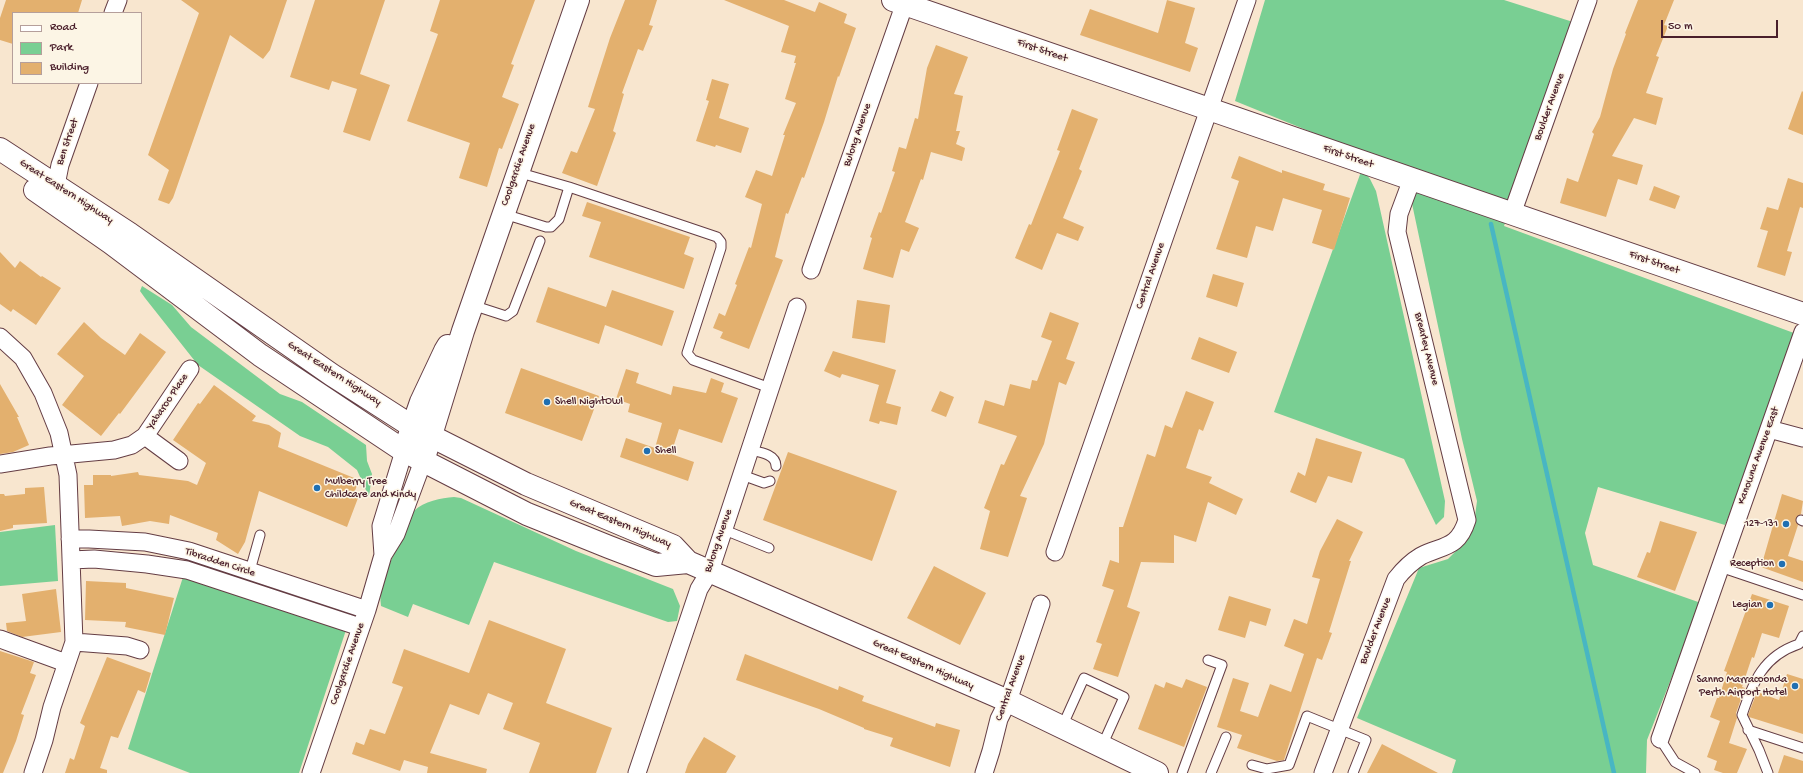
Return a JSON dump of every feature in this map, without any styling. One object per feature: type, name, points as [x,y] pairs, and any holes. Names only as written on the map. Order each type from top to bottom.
[{"type":"main road","name":"Coolgardie Avenue","points":[[414,456],[422,431],[463,331],[502,214],[578,0]]},
{"type":"main road","name":"First Street","points":[[901,1],[1803,314]]},
{"type":"main road","name":"Great Eastern Highway","points":[[0,149],[260,355],[414,456],[527,514],[609,547],[656,565],[688,562]]},
{"type":"main road","name":"Great Eastern Highway","points":[[0,166],[130,234],[332,375],[422,431],[526,484],[673,546],[688,562],[1008,702],[1157,773]]},
{"type":"street","points":[[113,12],[118,0]]},
{"type":"street","name":"Central Avenue","points":[[1055,552],[1247,0]]},
{"type":"street","name":"Boulder Avenue","points":[[1512,214],[1588,0]]},
{"type":"street","name":"Bulong Avenue","points":[[811,270],[901,1]]},
{"type":"street","name":"Ben Street","points":[[55,194],[60,165],[89,84]]},
{"type":"street","name":"Brearley Avenue","points":[[1412,179],[1399,214],[1397,232],[1467,520]]},
{"type":"street","name":"Bulong Avenue","points":[[637,773],[699,590],[710,571],[722,529],[742,474],[797,307]]},
{"type":"street","name":"Kanowna Avenue East","points":[[1660,739],[1803,332]]},
{"type":"street","points":[[0,337],[23,358],[43,393],[59,433],[68,475],[74,642],[52,707],[44,740],[33,773]]},
{"type":"street","name":"Yabaroo Place","points":[[0,464],[64,454],[114,450],[132,445],[145,436],[190,369]]},
{"type":"street","points":[[1769,428],[1803,438]]},
{"type":"street","name":"Yabaroo Place","points":[[145,436],[179,461]]},
{"type":"street","name":"Coolgardie Avenue","points":[[311,773],[367,610],[383,555],[396,534],[414,456]]},
{"type":"street","name":"Boulder Avenue","points":[[1323,773],[1396,578],[1406,567],[1422,556],[1444,549],[1456,540],[1464,530],[1467,520]]},
{"type":"street","name":"Tibradden Circle","points":[[70,539],[89,538],[145,542],[188,552],[367,610]]},
{"type":"street","name":"Tibradden Circle","points":[[70,560],[94,559],[187,570],[360,628]]},
{"type":"street","name":"Central Avenue","points":[[984,773],[999,719],[1008,702],[1041,604]]},
{"type":"street","points":[[0,639],[66,663]]},
{"type":"street","points":[[74,642],[127,646],[140,650]]},
{"type":"lane","points":[[517,172],[569,187],[717,237],[721,242],[721,248],[687,354],[693,360],[770,388]]},
{"type":"lane","points":[[502,214],[551,227],[559,219],[569,187]]},
{"type":"lane","points":[[472,305],[506,316],[510,315],[513,311],[540,241]]},
{"type":"lane","points":[[750,450],[772,457],[776,462],[776,466]]},
{"type":"lane","points":[[742,474],[764,483],[770,481]]},
{"type":"lane","points":[[722,529],[769,548]]},
{"type":"lane","points":[[244,588],[260,535]]},
{"type":"lane","points":[[1720,567],[1803,595]]},
{"type":"lane","points":[[1768,773],[1742,715],[1754,682],[1780,652],[1802,643]]},
{"type":"lane","points":[[1182,773],[1222,665],[1208,660]]},
{"type":"lane","points":[[1062,728],[1084,678],[1124,696],[1102,747]]},
{"type":"lane","points":[[1252,765],[1267,769],[1289,765],[1307,716],[1366,740],[1353,773]]},
{"type":"lane","points":[[1748,730],[1803,748]]},
{"type":"lane","points":[[1211,773],[1226,737]]},
{"type":"lane","points":[[1660,739],[1675,762],[1695,773]]},
{"type":"green space","points":[[1265,0],[1504,0],[1573,22],[1504,226],[1802,336],[1725,525],[1598,487],[1585,533],[1593,565],[1701,603],[1647,740],[1646,773],[1452,773],[1456,760],[1357,718],[1419,568],[1448,559],[1467,540],[1474,524],[1477,501],[1462,439],[1404,166],[1353,149],[1235,101]]},
{"type":"green space","points":[[1362,169],[1370,179],[1376,191],[1445,501],[1444,517],[1436,525],[1404,459],[1274,412]]},
{"type":"green space","points":[[142,286],[172,305],[191,327],[280,394],[302,402],[366,445],[367,461],[372,474],[369,497],[357,470],[328,447],[300,436],[198,365],[140,291]]},
{"type":"green space","points":[[454,497],[461,498],[576,551],[673,589],[680,606],[677,621],[668,622],[494,562],[469,625],[413,604],[408,617],[381,606],[380,598],[382,584],[414,511],[428,502]]},
{"type":"green space","points":[[55,525],[58,581],[0,586],[0,532]]},
{"type":"green space","points":[[183,577],[346,630],[299,773],[190,773],[128,749]]},
{"type":"building","points":[[6,0],[82,0],[78,12],[12,12],[12,44],[0,40],[0,18]]},
{"type":"building","points":[[181,0],[287,0],[270,50],[263,59],[230,35],[173,198],[169,204],[158,200],[169,170],[148,155],[199,13]]},
{"type":"building","points":[[315,0],[385,0],[360,74],[390,85],[370,141],[343,132],[357,89],[332,81],[329,90],[290,77]]},
{"type":"building","points":[[440,0],[535,0],[511,64],[514,65],[502,97],[519,104],[502,149],[499,148],[487,187],[459,178],[470,143],[407,121],[438,34],[430,31]]},
{"type":"building","points":[[625,0],[657,0],[649,25],[653,26],[643,51],[638,49],[622,93],[624,94],[613,131],[616,133],[597,186],[562,173],[571,151],[577,153],[595,109],[588,107],[610,38]]},
{"type":"building","points":[[724,0],[784,0],[815,12],[819,2],[847,14],[844,23],[856,28],[839,77],[838,76],[824,122],[804,178],[802,177],[788,214],[786,213],[775,257],[783,260],[749,349],[720,338],[723,332],[713,328],[719,313],[725,316],[749,247],[751,248],[762,204],[745,197],[756,170],[772,176],[785,135],[783,135],[796,103],[785,99],[796,63],[794,63],[796,56],[781,52],[789,26]]},
{"type":"building","points":[[1167,0],[1195,8],[1185,43],[1198,48],[1190,72],[1080,35],[1090,9],[1158,33]]},
{"type":"building","points":[[1638,0],[1674,0],[1664,25],[1668,26],[1656,56],[1659,57],[1646,93],[1663,98],[1656,125],[1634,118],[1612,156],[1643,165],[1637,185],[1618,179],[1606,217],[1560,203],[1567,178],[1578,182],[1594,134],[1592,132],[1600,117],[1613,69]]},
{"type":"building","points":[[936,45],[968,57],[954,94],[963,96],[956,131],[960,131],[956,144],[965,148],[962,161],[931,152],[923,180],[921,179],[905,222],[919,228],[909,252],[901,249],[893,278],[863,269],[872,238],[870,237],[879,212],[881,213],[895,172],[892,171],[899,147],[906,149],[915,118],[918,119],[927,68]]},
{"type":"building","points":[[712,79],[729,84],[719,118],[749,128],[741,153],[716,145],[715,147],[696,141],[709,101],[706,100]]},
{"type":"building","points":[[1802,91],[1803,92],[1803,135],[1788,129]]},
{"type":"building","points":[[1072,109],[1098,119],[1079,169],[1082,171],[1063,218],[1084,227],[1078,241],[1057,233],[1042,270],[1015,258],[1029,224],[1031,225],[1060,151],[1057,150]]},
{"type":"building","points":[[1239,156],[1282,173],[1282,170],[1325,184],[1323,190],[1350,198],[1334,250],[1312,243],[1322,210],[1283,198],[1273,231],[1256,226],[1247,258],[1216,249],[1239,181],[1231,178]]},
{"type":"building","points":[[1788,178],[1803,183],[1803,208],[1800,207],[1787,251],[1792,252],[1785,276],[1757,267],[1768,231],[1760,229],[1767,207],[1778,210]]},
{"type":"building","points":[[1654,186],[1680,196],[1675,209],[1649,200]]},
{"type":"building","points":[[587,202],[690,237],[684,254],[694,258],[684,289],[589,257],[601,222],[582,216]]},
{"type":"building","points":[[0,252],[15,268],[20,261],[41,277],[42,276],[61,288],[36,325],[13,309],[11,312],[0,304]]},
{"type":"building","points":[[1213,274],[1244,283],[1237,307],[1206,297]]},
{"type":"building","points":[[548,287],[606,307],[612,290],[674,311],[662,346],[605,325],[599,344],[536,322]]},
{"type":"building","points":[[857,300],[890,305],[885,343],[852,338]]},
{"type":"building","points":[[1050,312],[1079,323],[1066,359],[1075,362],[1066,385],[1059,382],[1044,444],[1020,496],[1027,498],[1008,557],[980,549],[990,511],[984,508],[1001,464],[1004,465],[1017,436],[978,423],[985,400],[1004,406],[1010,384],[1030,389],[1032,380],[1037,381],[1052,341],[1041,337]]},
{"type":"building","points":[[84,322],[101,338],[125,355],[140,333],[166,352],[120,414],[119,413],[101,436],[62,405],[84,376],[57,354]]},
{"type":"building","points":[[1199,337],[1237,352],[1229,373],[1191,359]]},
{"type":"building","points":[[833,351],[896,370],[886,403],[901,407],[897,425],[880,421],[879,424],[869,421],[879,385],[842,374],[840,378],[824,371]]},
{"type":"building","points":[[521,368],[599,396],[582,441],[505,413]]},
{"type":"building","points":[[626,369],[639,373],[636,383],[671,395],[673,386],[706,393],[711,378],[724,383],[721,392],[738,398],[722,443],[679,429],[671,454],[694,462],[688,481],[620,457],[626,438],[655,448],[662,423],[628,412],[630,404],[616,399]]},
{"type":"building","points":[[0,384],[19,417],[17,417],[29,445],[13,452],[0,454]]},
{"type":"building","points":[[214,385],[256,416],[252,421],[269,425],[281,433],[278,447],[359,480],[353,496],[358,498],[347,527],[259,491],[245,542],[238,554],[216,540],[218,533],[170,515],[169,524],[150,521],[122,526],[120,516],[85,518],[84,485],[93,485],[93,475],[111,476],[138,472],[139,475],[188,481],[197,485],[206,463],[173,440],[198,403],[200,404]]},
{"type":"building","points":[[940,391],[954,397],[946,417],[931,411]]},
{"type":"building","points":[[1186,391],[1214,402],[1203,431],[1199,429],[1186,468],[1212,477],[1209,483],[1243,499],[1236,515],[1208,502],[1196,542],[1174,535],[1174,563],[1141,562],[1127,607],[1140,612],[1118,677],[1093,669],[1102,644],[1096,642],[1114,590],[1102,586],[1110,560],[1119,563],[1119,527],[1123,527],[1147,454],[1155,457],[1165,425],[1172,428]]},
{"type":"building","points":[[1316,438],[1362,452],[1352,483],[1328,476],[1316,503],[1290,492],[1298,472],[1305,476]]},
{"type":"building","points":[[788,452],[897,491],[872,561],[763,520]]},
{"type":"building","points":[[44,487],[47,523],[13,525],[13,528],[0,531],[0,494],[4,494],[5,496],[25,494],[25,488]]},
{"type":"building","points":[[1782,494],[1803,501],[1801,514],[1796,518],[1798,525],[1788,556],[1803,561],[1803,582],[1761,567]]},
{"type":"building","points":[[1337,519],[1363,532],[1349,561],[1351,561],[1329,632],[1332,633],[1322,660],[1317,658],[1284,760],[1277,761],[1237,748],[1242,735],[1217,727],[1233,678],[1249,683],[1240,711],[1258,717],[1270,684],[1291,692],[1304,654],[1284,646],[1294,619],[1307,624],[1320,579],[1312,577],[1320,551]]},
{"type":"building","points":[[1660,521],[1697,532],[1675,591],[1637,577],[1647,552],[1650,553]]},
{"type":"building","points":[[934,566],[986,593],[960,645],[907,618]]},
{"type":"building","points":[[86,581],[126,583],[126,588],[174,598],[165,635],[125,627],[126,622],[85,620]]},
{"type":"building","points":[[56,589],[61,632],[22,637],[7,631],[6,623],[26,621],[22,594]]},
{"type":"building","points":[[1752,594],[1789,606],[1779,638],[1762,633],[1754,658],[1752,657],[1742,687],[1745,688],[1736,713],[1737,718],[1729,743],[1747,749],[1737,773],[1723,773],[1714,770],[1717,761],[1707,757],[1720,721],[1710,717],[1717,698],[1719,698],[1727,672],[1724,671]]},
{"type":"building","points":[[1229,596],[1271,609],[1266,626],[1250,621],[1245,638],[1218,630]]},
{"type":"building","points":[[489,620],[566,649],[546,703],[612,728],[596,773],[529,773],[540,743],[503,729],[513,703],[488,693],[479,715],[450,704],[430,753],[487,769],[486,773],[427,773],[428,767],[404,760],[400,771],[352,754],[356,742],[364,745],[370,729],[385,734],[403,687],[392,683],[404,649],[469,673]]},
{"type":"building","points":[[0,651],[34,662],[30,673],[36,675],[21,714],[24,715],[16,741],[3,773],[0,773]]},
{"type":"building","points":[[745,654],[838,690],[839,686],[864,696],[862,701],[935,727],[936,723],[960,730],[950,767],[890,746],[893,738],[864,729],[819,709],[736,680]]},
{"type":"building","points":[[107,657],[151,673],[145,693],[138,690],[118,738],[111,736],[100,768],[107,770],[107,773],[65,773],[70,758],[74,760],[85,726],[80,723]]},
{"type":"building","points":[[1787,674],[1803,679],[1803,734],[1749,717],[1748,715],[1757,692],[1779,700]]},
{"type":"building","points":[[1186,679],[1207,687],[1184,747],[1138,729],[1155,684],[1164,688],[1166,682],[1182,688]]},
{"type":"building","points":[[704,737],[736,756],[726,773],[685,773],[688,764]]},
{"type":"building","points":[[1382,744],[1438,773],[1367,773]]},
{"type":"building","points":[[1784,755],[1803,761],[1803,773],[1778,773]]},
{"type":"waterway","points":[[1491,224],[1614,773]]},
{"type":"place","name":"Shell NightOwl","points":[[547,402]]},
{"type":"place","name":"Shell","points":[[647,451]]},
{"type":"place","name":"Mulberry Tree Childcare and Kindy","points":[[317,488]]},
{"type":"place","name":"127-131","points":[[1786,524]]},
{"type":"place","name":"Reception","points":[[1782,564]]},
{"type":"place","name":"Legian","points":[[1770,605]]},
{"type":"place","name":"Sanno Marracoonda Perth Airport Hotel","points":[[1795,686]]}]
